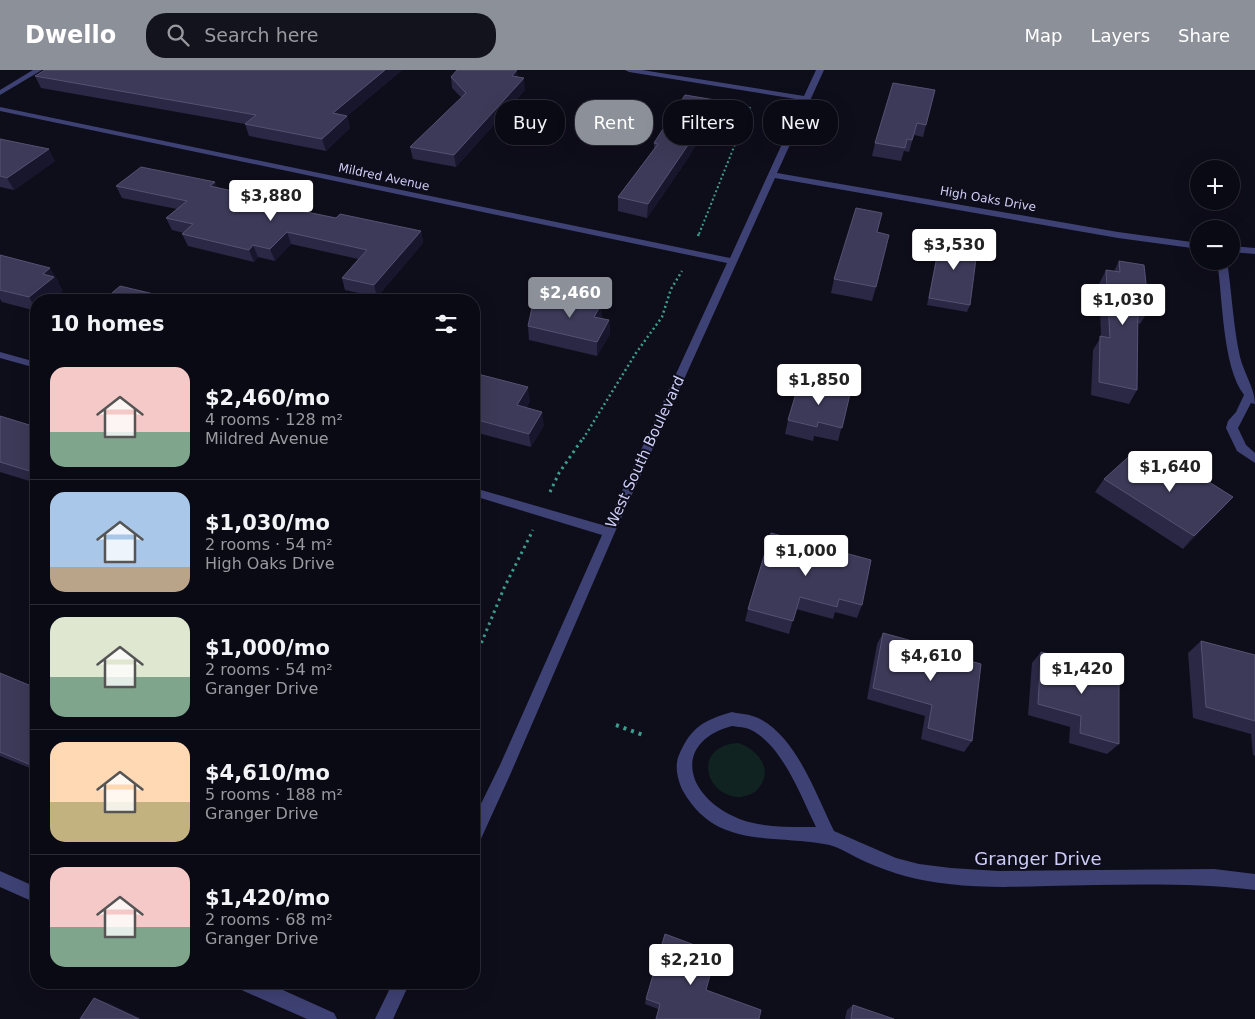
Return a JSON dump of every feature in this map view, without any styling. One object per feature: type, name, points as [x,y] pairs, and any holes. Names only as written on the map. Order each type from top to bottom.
[{"type":"street","points":[[0,93],[38,70]]},
{"type":"street","points":[[629,70],[807,99]]},
{"type":"street","name":"West South Boulevard","points":[[480,822],[505,770],[609,532],[820,70]]},
{"type":"street","name":"Mildred Avenue","points":[[0,109],[733,261]]},
{"type":"street","name":"High Oaks Drive","points":[[772,175],[1118,235],[1190,245]]},
{"type":"street","points":[[1240,250],[1255,251]]},
{"type":"street","points":[[1223,270],[1238,372],[1252,398],[1234,421],[1232,428],[1241,448],[1255,459]]},
{"type":"street","points":[[0,355],[30,363]]},
{"type":"street","points":[[480,494],[609,532]]},
{"type":"street","name":"Granger Drive","points":[[828,837],[793,767],[776,740],[759,726],[743,721],[716,722],[701,731],[690,744],[684,758],[684,775],[692,794],[701,806],[717,817],[733,825],[750,829],[828,837],[871,856],[918,872],[963,878],[1214,877],[1255,882]]},
{"type":"street","points":[[0,879],[30,892]]},
{"type":"street","points":[[259,989],[328,1019]]},
{"type":"street","points":[[384,1019],[399,989]]},
{"type":"path","points":[[696,241],[735,145]]},
{"type":"path","points":[[548,497],[559,473],[573,455],[636,353],[662,317],[671,288],[683,269]]},
{"type":"path","points":[[480,646],[504,588],[532,532]]},
{"type":"path","points":[[616,725],[646,736]]},
{"type":"green space","points":[[738,743],[752,750],[757,755],[762,761],[765,774],[763,782],[756,791],[741,797],[728,795],[718,789],[708,771],[709,761],[714,753],[723,746]]},
{"type":"building","points":[[45,70],[385,70],[333,113],[347,116],[322,139],[245,124],[256,115],[35,76]]},
{"type":"building","points":[[457,70],[517,70],[512,76],[524,78],[504,100],[495,100],[495,110],[454,155],[410,147],[466,93],[451,77]]},
{"type":"building","points":[[893,83],[935,90],[926,125],[917,123],[912,140],[907,139],[905,148],[875,143]]},
{"type":"building","points":[[685,95],[715,100],[682,100]]},
{"type":"building","points":[[663,129],[663,145],[688,145],[648,204],[618,197],[658,144],[654,143]]},
{"type":"building","points":[[0,139],[49,149],[7,178],[0,176]]},
{"type":"building","points":[[141,167],[215,182],[210,186],[282,202],[277,206],[336,218],[340,214],[421,231],[374,285],[342,278],[367,250],[287,232],[270,249],[253,245],[249,250],[182,234],[193,224],[166,218],[187,201],[116,186]]},
{"type":"building","points":[[856,208],[882,213],[877,232],[889,235],[876,287],[834,279]]},
{"type":"building","points":[[941,236],[978,243],[970,305],[929,298]]},
{"type":"building","points":[[0,255],[50,268],[43,274],[54,277],[33,294],[30,294],[29,297],[0,290]]},
{"type":"building","points":[[1119,261],[1144,265],[1149,310],[1138,308],[1137,390],[1099,382],[1100,336],[1110,338],[1106,270],[1120,272]]},
{"type":"building","points":[[120,286],[154,294],[111,294]]},
{"type":"building","points":[[565,295],[602,303],[594,317],[609,320],[597,342],[528,326],[533,303],[557,308]]},
{"type":"building","points":[[480,375],[528,387],[517,405],[542,412],[529,434],[480,421]]},
{"type":"building","points":[[799,383],[850,394],[842,428],[818,422],[817,427],[788,420]]},
{"type":"building","points":[[0,416],[30,425],[30,471],[0,462]]},
{"type":"building","points":[[1135,451],[1180,479],[1190,470],[1233,497],[1194,536],[1104,479]]},
{"type":"building","points":[[771,533],[871,560],[862,605],[839,599],[837,607],[800,597],[793,621],[748,609]]},
{"type":"building","points":[[883,633],[960,654],[959,658],[981,664],[972,741],[928,728],[932,705],[873,688]]},
{"type":"building","points":[[1201,641],[1255,655],[1255,721],[1206,707]]},
{"type":"building","points":[[1041,652],[1119,673],[1119,744],[1080,733],[1081,716],[1038,704]]},
{"type":"building","points":[[0,673],[30,686],[30,764],[0,752]]},
{"type":"building","points":[[665,934],[716,953],[706,990],[761,1010],[759,1019],[656,1019],[660,1004],[646,999]]},
{"type":"building","points":[[94,998],[139,1019],[80,1019]]},
{"type":"building","points":[[853,1005],[894,1019],[851,1019]]}]
